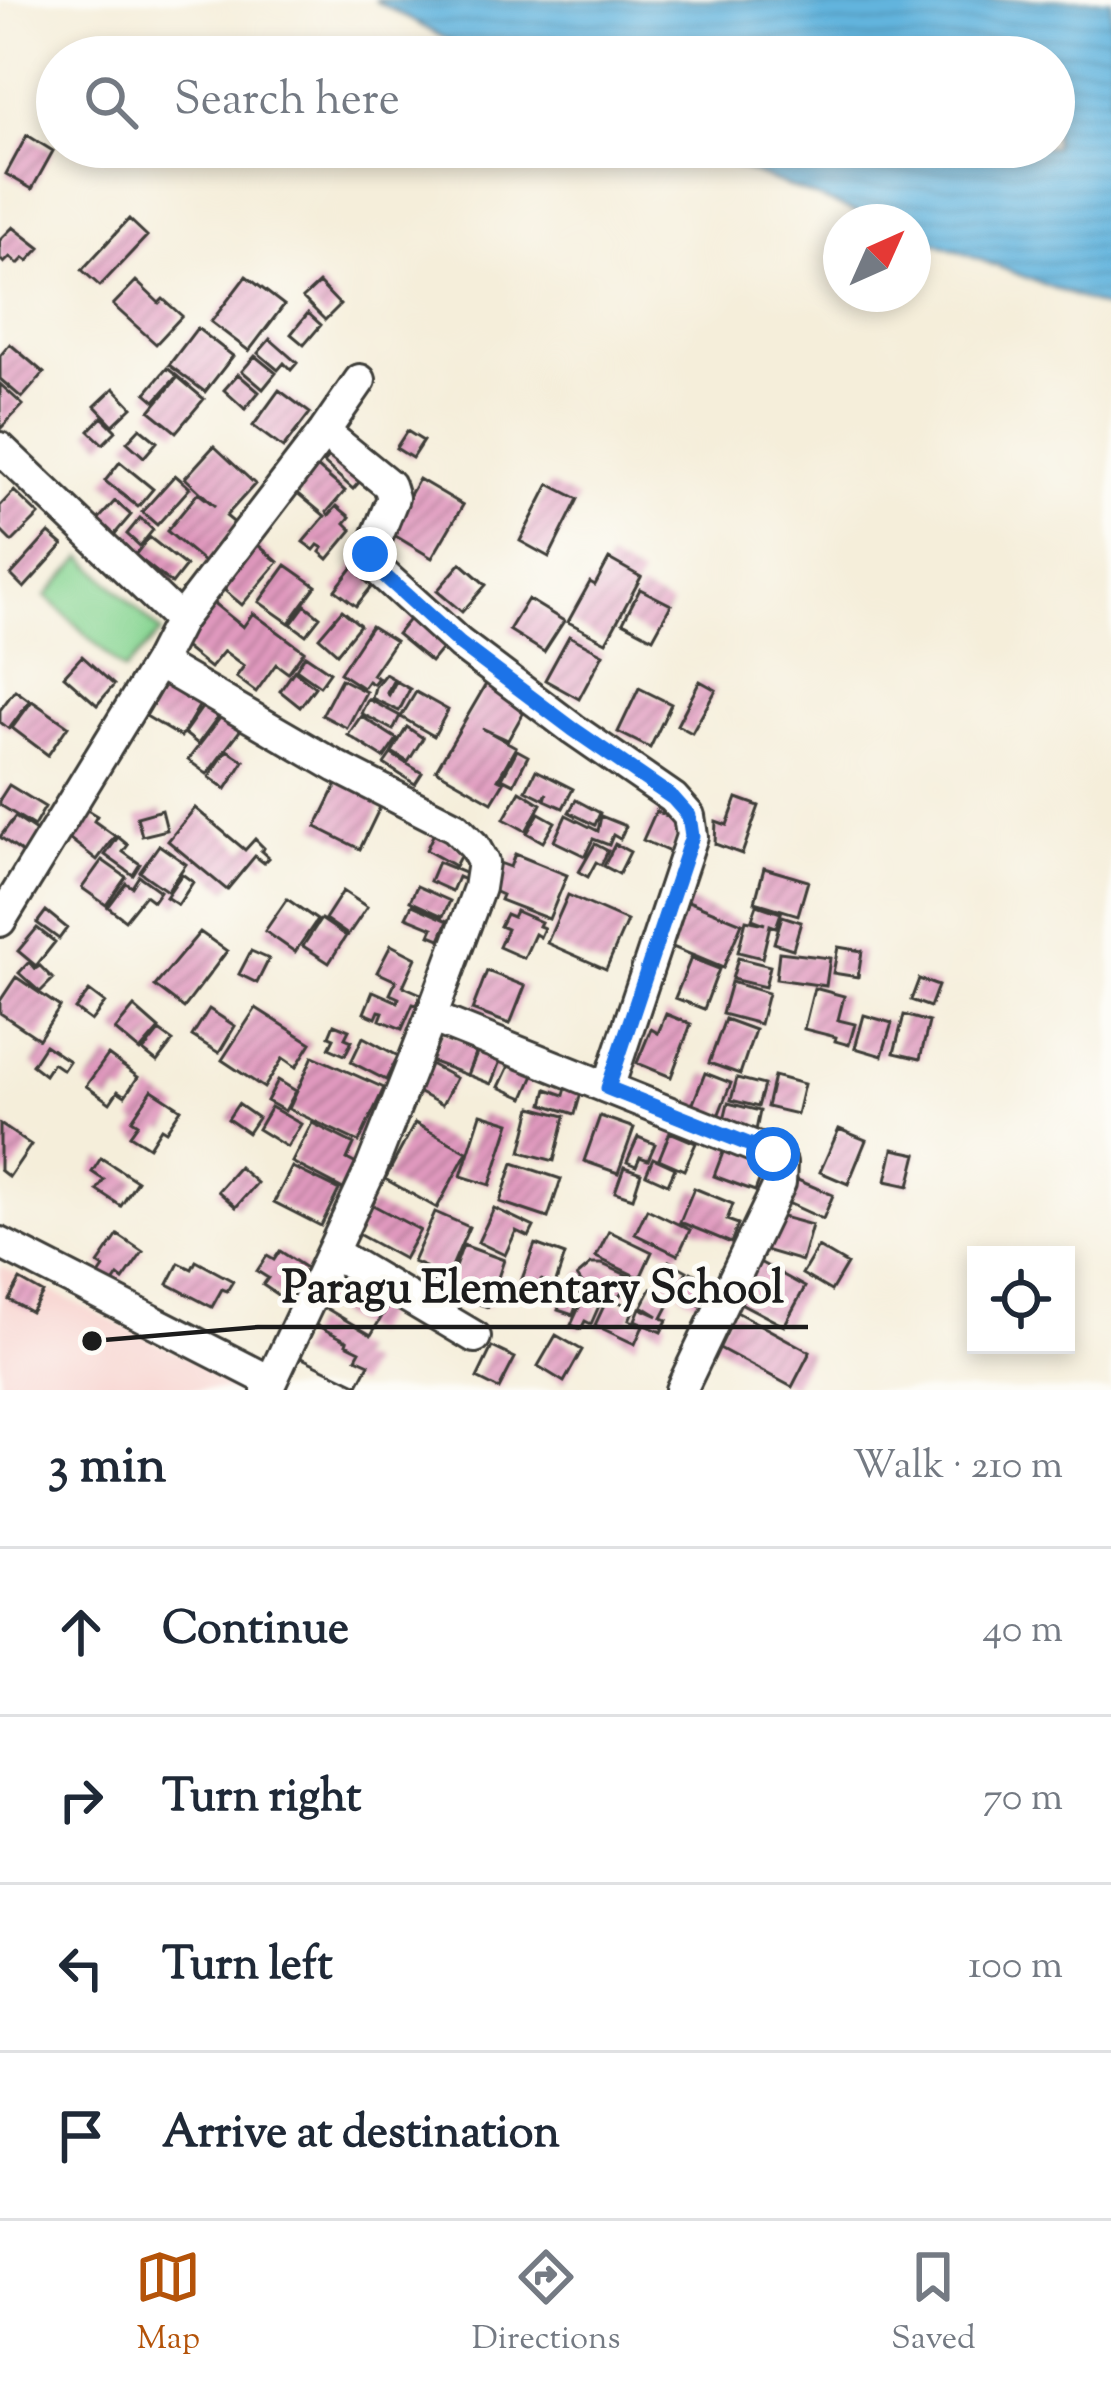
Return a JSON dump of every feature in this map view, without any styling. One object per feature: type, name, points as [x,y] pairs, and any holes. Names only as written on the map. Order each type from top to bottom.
[{"type":"street","points":[[1,918],[180,620],[360,380]]},
{"type":"street","points":[[324,432],[388,485],[393,498],[370,554],[376,568],[460,644],[673,798],[689,816],[692,836],[608,1088]]},
{"type":"street","points":[[0,448],[180,620]]},
{"type":"street","points":[[0,1243],[269,1386],[370,1169],[478,888],[483,862],[455,827],[337,767],[158,663]]},
{"type":"street","points":[[431,1017],[773,1154],[782,1163],[780,1183],[681,1390]]},
{"type":"street","points":[[332,1252],[476,1337]]},
{"type":"shaded area","points":[[0,1266],[247,1387],[246,1390],[0,1390]]},
{"type":"green space","points":[[83,557],[161,632],[124,671],[46,596]]},
{"type":"water","points":[[374,0],[1111,0],[1111,310],[931,241],[931,204],[834,204],[740,168],[1075,168],[1075,36],[440,36]]},
{"type":"building","points":[[27,135],[36,141],[36,168],[44,168],[32,189],[6,174]]},
{"type":"building","points":[[129,219],[147,236],[100,286],[82,270]]},
{"type":"building","points":[[13,227],[40,248],[18,264],[10,257],[4,263],[0,259],[0,240]]},
{"type":"building","points":[[246,276],[284,305],[249,351],[211,322]]},
{"type":"building","points":[[136,281],[182,316],[156,344],[113,305]]},
{"type":"building","points":[[319,283],[340,305],[325,320],[303,298]]},
{"type":"building","points":[[308,313],[321,325],[304,345],[291,334]]},
{"type":"building","points":[[197,328],[233,356],[205,392],[169,365]]},
{"type":"building","points":[[270,339],[297,363],[291,370],[284,363],[278,370],[258,353]]},
{"type":"building","points":[[10,344],[44,373],[22,398],[0,379],[0,356]]},
{"type":"building","points":[[255,356],[276,373],[263,389],[242,371]]},
{"type":"building","points":[[167,368],[177,376],[155,401],[146,393]]},
{"type":"building","points":[[238,374],[259,392],[245,409],[224,390]]},
{"type":"building","points":[[178,377],[204,399],[176,432],[150,411]]},
{"type":"building","points":[[0,384],[23,405],[0,429]]},
{"type":"building","points":[[114,388],[132,407],[113,425],[95,406]]},
{"type":"building","points":[[279,390],[310,413],[283,448],[253,426]]},
{"type":"building","points":[[102,417],[116,431],[103,444],[89,431]]},
{"type":"building","points":[[140,428],[157,442],[144,457],[127,442]]},
{"type":"building","points":[[407,431],[423,441],[412,458],[396,448]]},
{"type":"building","points":[[214,446],[255,484],[226,516],[237,525],[205,563],[167,531],[198,493],[215,506],[185,478]]},
{"type":"building","points":[[339,446],[368,472],[353,489],[324,463]]},
{"type":"building","points":[[120,462],[153,489],[138,507],[105,481]]},
{"type":"building","points":[[316,466],[345,491],[327,512],[329,515],[337,506],[350,517],[345,523],[352,530],[328,559],[320,552],[323,548],[318,545],[314,550],[303,542],[325,516],[295,491]]},
{"type":"building","points":[[175,475],[190,488],[157,525],[142,512]]},
{"type":"building","points":[[419,479],[463,505],[432,558],[389,532]]},
{"type":"building","points":[[549,484],[578,499],[549,557],[520,541]]},
{"type":"building","points":[[14,491],[39,515],[12,542],[0,530],[0,506]]},
{"type":"building","points":[[115,501],[131,515],[113,536],[97,521]]},
{"type":"building","points":[[140,518],[153,530],[140,546],[127,534]]},
{"type":"building","points":[[49,533],[63,545],[24,588],[11,575]]},
{"type":"building","points":[[149,537],[186,566],[172,584],[135,555]]},
{"type":"building","points":[[252,540],[278,562],[242,605],[217,584]]},
{"type":"building","points":[[360,558],[381,575],[356,606],[335,590]]},
{"type":"building","points":[[609,559],[641,577],[606,642],[568,622]]},
{"type":"building","points":[[461,563],[486,585],[462,612],[437,591]]},
{"type":"building","points":[[286,565],[316,586],[289,623],[259,602]]},
{"type":"building","points":[[640,589],[671,605],[653,638],[623,622]]},
{"type":"building","points":[[528,599],[564,621],[544,652],[509,630]]},
{"type":"building","points":[[211,601],[243,627],[253,613],[304,651],[288,673],[276,664],[256,692],[236,677],[244,666],[224,651],[210,668],[179,643]]},
{"type":"building","points":[[305,605],[320,617],[306,635],[291,624]]},
{"type":"building","points":[[342,610],[360,625],[337,653],[319,637]]},
{"type":"building","points":[[416,611],[450,639],[431,662],[397,634]]},
{"type":"building","points":[[371,626],[395,641],[372,675],[378,678],[363,688],[340,673]]},
{"type":"building","points":[[569,636],[603,654],[579,699],[545,680]]},
{"type":"building","points":[[305,655],[330,672],[320,686],[296,669]]},
{"type":"building","points":[[82,656],[114,685],[97,705],[64,676]]},
{"type":"building","points":[[294,671],[315,687],[300,707],[280,691]]},
{"type":"building","points":[[385,674],[394,679],[389,695],[396,681],[410,689],[399,711],[372,698]]},
{"type":"building","points":[[170,675],[205,696],[181,737],[146,716]]},
{"type":"building","points":[[341,679],[366,692],[347,728],[322,715]]},
{"type":"building","points":[[489,679],[530,701],[508,740],[482,728],[516,747],[498,779],[504,782],[492,802],[436,770]]},
{"type":"building","points":[[700,681],[716,690],[692,733],[677,725]]},
{"type":"building","points":[[639,688],[671,704],[650,748],[618,732]]},
{"type":"building","points":[[15,690],[30,701],[9,729],[0,722],[0,710]]},
{"type":"building","points":[[416,692],[448,710],[434,736],[401,717]]},
{"type":"building","points":[[211,695],[226,706],[198,744],[184,733]]},
{"type":"building","points":[[368,699],[400,716],[393,730],[361,713]]},
{"type":"building","points":[[32,701],[68,726],[48,755],[12,728]]},
{"type":"building","points":[[223,714],[242,728],[207,774],[188,760]]},
{"type":"building","points":[[361,716],[397,739],[384,758],[348,735]]},
{"type":"building","points":[[407,727],[423,738],[408,762],[392,752]]},
{"type":"building","points":[[227,750],[244,761],[226,789],[209,777]]},
{"type":"building","points":[[517,750],[528,756],[514,784],[502,778]]},
{"type":"building","points":[[391,754],[422,773],[415,784],[384,764]]},
{"type":"building","points":[[536,770],[573,789],[563,808],[545,800],[547,793],[544,799],[526,790]]},
{"type":"building","points":[[339,780],[384,799],[360,849],[316,827]]},
{"type":"building","points":[[9,785],[45,807],[34,826],[0,805]]},
{"type":"building","points":[[520,791],[541,804],[526,831],[504,819]]},
{"type":"building","points":[[737,798],[759,806],[742,854],[715,844],[716,821],[727,825]]},
{"type":"building","points":[[576,800],[600,813],[595,825],[569,812]]},
{"type":"building","points":[[84,808],[115,836],[97,860],[66,836]]},
{"type":"building","points":[[195,808],[245,850],[255,839],[269,858],[264,863],[255,856],[227,890],[168,841]]},
{"type":"building","points":[[162,810],[167,830],[142,836],[137,817]]},
{"type":"building","points":[[656,811],[683,824],[670,852],[643,840]]},
{"type":"building","points":[[539,813],[555,822],[543,842],[527,833]]},
{"type":"building","points":[[566,815],[598,831],[601,816],[626,826],[620,839],[613,835],[609,845],[593,839],[585,856],[554,841]]},
{"type":"building","points":[[15,817],[42,835],[27,856],[0,837]]},
{"type":"building","points":[[434,833],[464,849],[455,866],[426,850]]},
{"type":"building","points":[[118,837],[128,845],[123,852],[140,864],[133,875],[105,855]]},
{"type":"building","points":[[595,844],[608,851],[588,877],[579,872]]},
{"type":"building","points":[[615,844],[630,852],[619,874],[604,866]]},
{"type":"building","points":[[159,845],[186,864],[167,891],[140,872]]},
{"type":"building","points":[[515,854],[567,875],[549,919],[500,900],[502,895],[489,889],[499,863],[510,867]]},
{"type":"building","points":[[102,860],[126,877],[106,905],[82,888]]},
{"type":"building","points":[[438,862],[467,874],[465,880],[458,877],[452,891],[430,881]]},
{"type":"building","points":[[764,868],[808,881],[798,915],[755,902]]},
{"type":"building","points":[[182,874],[193,882],[178,905],[166,897]]},
{"type":"building","points":[[139,876],[160,891],[153,901],[145,895],[125,920],[108,907],[126,883],[132,887]]},
{"type":"building","points":[[417,886],[450,901],[443,916],[410,901]]},
{"type":"building","points":[[343,891],[367,907],[348,935],[325,919]]},
{"type":"building","points":[[568,895],[627,921],[606,969],[547,943]]},
{"type":"building","points":[[287,899],[317,920],[295,952],[265,931]]},
{"type":"building","points":[[688,901],[742,923],[723,968],[670,946]]},
{"type":"building","points":[[412,905],[448,921],[440,939],[430,935],[433,928],[406,917]]},
{"type":"building","points":[[757,905],[781,913],[776,927],[770,925],[762,958],[738,952],[746,920],[765,924],[752,919]]},
{"type":"building","points":[[46,911],[67,928],[59,939],[37,923]]},
{"type":"building","points":[[516,911],[544,928],[540,937],[535,934],[524,958],[499,947],[507,929],[500,926],[506,914],[513,917]]},
{"type":"building","points":[[782,916],[801,922],[793,949],[774,943]]},
{"type":"building","points":[[321,919],[346,936],[329,963],[303,946]]},
{"type":"building","points":[[37,928],[55,942],[36,966],[18,951]]},
{"type":"building","points":[[200,932],[227,951],[184,1008],[155,986]]},
{"type":"building","points":[[391,945],[416,958],[403,986],[421,994],[402,1029],[380,1020],[383,1012],[376,1018],[364,1013],[373,991],[398,1002],[390,994],[396,981],[377,972]]},
{"type":"building","points":[[838,947],[862,951],[858,977],[833,973]]},
{"type":"building","points":[[251,951],[269,959],[257,983],[239,974]]},
{"type":"building","points":[[779,952],[830,958],[826,986],[776,979]]},
{"type":"building","points":[[691,958],[719,969],[704,1009],[675,998]]},
{"type":"building","points":[[738,958],[770,966],[765,987],[732,979]]},
{"type":"building","points":[[29,962],[53,979],[40,992],[19,973]]},
{"type":"building","points":[[487,971],[525,986],[510,1024],[472,1010]]},
{"type":"building","points":[[16,977],[60,1007],[39,1039],[0,1013],[0,1001]]},
{"type":"building","points":[[919,979],[938,986],[930,1007],[911,1000]]},
{"type":"building","points":[[731,982],[768,993],[760,1024],[722,1014]]},
{"type":"building","points":[[814,988],[844,996],[838,1020],[855,1024],[849,1045],[804,1029]]},
{"type":"building","points":[[89,991],[105,1003],[91,1021],[75,1009]]},
{"type":"building","points":[[134,1007],[159,1029],[140,1051],[115,1030]]},
{"type":"building","points":[[256,1008],[311,1043],[296,1067],[283,1058],[264,1088],[222,1060]]},
{"type":"building","points":[[209,1009],[235,1026],[219,1053],[192,1036]]},
{"type":"building","points":[[666,1014],[691,1024],[671,1077],[637,1063],[651,1029],[658,1033]]},
{"type":"building","points":[[864,1015],[892,1023],[882,1056],[855,1048]]},
{"type":"building","points":[[904,1015],[929,1022],[920,1059],[894,1053]]},
{"type":"building","points":[[725,1019],[755,1030],[740,1074],[709,1063]]},
{"type":"building","points":[[334,1024],[349,1030],[345,1038],[352,1041],[345,1055],[329,1048]]},
{"type":"building","points":[[159,1031],[173,1041],[157,1062],[143,1051]]},
{"type":"building","points":[[441,1032],[478,1046],[467,1075],[430,1061]]},
{"type":"building","points":[[363,1037],[398,1056],[386,1080],[351,1062]]},
{"type":"building","points":[[481,1044],[503,1053],[491,1084],[468,1075]]},
{"type":"building","points":[[45,1045],[69,1061],[63,1070],[53,1063],[45,1075],[32,1065]]},
{"type":"building","points":[[108,1055],[138,1077],[125,1096],[118,1091],[110,1103],[86,1086]]},
{"type":"building","points":[[514,1055],[538,1066],[524,1098],[499,1087]]},
{"type":"building","points":[[313,1056],[384,1088],[359,1142],[289,1109]]},
{"type":"building","points":[[428,1063],[456,1078],[442,1105],[414,1090]]},
{"type":"building","points":[[705,1073],[731,1083],[716,1121],[690,1111]]},
{"type":"building","points":[[774,1076],[804,1084],[797,1114],[767,1107]]},
{"type":"building","points":[[737,1078],[764,1085],[758,1107],[731,1100]]},
{"type":"building","points":[[278,1080],[296,1091],[285,1111],[267,1101]]},
{"type":"building","points":[[567,1084],[582,1089],[575,1114],[543,1104],[547,1089],[564,1095]]},
{"type":"building","points":[[152,1090],[181,1109],[149,1147],[130,1135],[138,1124],[132,1120]]},
{"type":"building","points":[[728,1103],[760,1111],[754,1140],[721,1132]]},
{"type":"building","points":[[238,1104],[258,1118],[248,1133],[228,1119]]},
{"type":"building","points":[[271,1107],[301,1124],[287,1147],[258,1129]]},
{"type":"building","points":[[532,1107],[565,1116],[554,1161],[521,1152]]},
{"type":"building","points":[[481,1114],[510,1123],[490,1185],[461,1176]]},
{"type":"building","points":[[600,1116],[634,1128],[618,1173],[584,1161]]},
{"type":"building","points":[[312,1123],[354,1144],[347,1159],[358,1165],[345,1190],[292,1162]]},
{"type":"building","points":[[415,1123],[467,1152],[437,1208],[385,1179]]},
{"type":"building","points":[[0,1124],[31,1145],[9,1177],[0,1170]]},
{"type":"building","points":[[839,1129],[866,1140],[848,1184],[820,1172]]},
{"type":"building","points":[[670,1132],[696,1143],[684,1170],[659,1159]]},
{"type":"building","points":[[638,1137],[655,1144],[648,1160],[640,1157],[636,1166],[627,1162]]},
{"type":"building","points":[[727,1142],[768,1157],[755,1191],[714,1176]]},
{"type":"building","points":[[893,1149],[917,1154],[909,1186],[886,1181]]},
{"type":"building","points":[[101,1158],[137,1181],[121,1206],[97,1190],[104,1180],[92,1172]]},
{"type":"building","points":[[653,1158],[675,1168],[668,1184],[646,1174]]},
{"type":"building","points":[[513,1163],[561,1179],[548,1218],[500,1202]]},
{"type":"building","points":[[239,1167],[257,1183],[236,1207],[218,1191]]},
{"type":"building","points":[[292,1167],[339,1190],[321,1226],[274,1202]]},
{"type":"building","points":[[624,1167],[641,1173],[633,1198],[615,1192]]},
{"type":"building","points":[[786,1175],[833,1195],[823,1219],[775,1197]]},
{"type":"building","points":[[694,1188],[733,1204],[727,1220],[738,1224],[731,1243],[680,1222]]},
{"type":"building","points":[[371,1204],[420,1230],[404,1259],[356,1233]]},
{"type":"building","points":[[494,1208],[534,1227],[529,1237],[516,1231],[505,1255],[478,1242]]},
{"type":"building","points":[[647,1209],[690,1230],[678,1255],[635,1234]]},
{"type":"building","points":[[435,1212],[469,1227],[443,1287],[420,1277],[425,1267],[413,1262]]},
{"type":"building","points":[[768,1213],[812,1225],[802,1261],[758,1248]]},
{"type":"building","points":[[609,1231],[652,1252],[640,1278],[596,1257]]},
{"type":"building","points":[[118,1235],[143,1252],[123,1280],[118,1276],[111,1286],[98,1277],[104,1268],[98,1264]]},
{"type":"building","points":[[535,1244],[565,1255],[555,1285],[541,1280],[537,1293],[519,1287]]},
{"type":"building","points":[[463,1245],[504,1260],[488,1307],[446,1292]]},
{"type":"building","points":[[818,1247],[847,1264],[831,1291],[802,1274]]},
{"type":"building","points":[[280,1251],[306,1268],[285,1300],[263,1285],[268,1278],[257,1271],[267,1256],[274,1260]]},
{"type":"building","points":[[754,1259],[805,1287],[784,1326],[733,1299]]},
{"type":"building","points":[[196,1261],[233,1281],[212,1307],[168,1284],[179,1263],[192,1269]]},
{"type":"building","points":[[669,1261],[687,1271],[677,1288],[659,1278]]},
{"type":"building","points":[[343,1263],[395,1294],[371,1335],[319,1304]]},
{"type":"building","points":[[591,1264],[602,1264],[638,1285],[630,1296],[623,1291],[618,1298],[601,1286],[598,1290],[584,1286],[577,1276]]},
{"type":"building","points":[[691,1272],[712,1284],[700,1305],[679,1292]]},
{"type":"building","points":[[20,1280],[43,1293],[31,1312],[9,1300]]},
{"type":"building","points":[[566,1287],[581,1292],[573,1315],[558,1310]]},
{"type":"building","points":[[651,1289],[672,1299],[661,1332],[635,1320],[640,1308],[658,1316],[642,1306]]},
{"type":"building","points":[[586,1292],[602,1299],[591,1324],[585,1321],[581,1329],[571,1325]]},
{"type":"building","points":[[608,1297],[634,1309],[629,1320],[643,1326],[635,1344],[595,1325]]},
{"type":"building","points":[[731,1309],[810,1352],[792,1387],[712,1344]]},
{"type":"building","points":[[312,1323],[360,1351],[356,1358],[369,1364],[358,1385],[296,1355]]},
{"type":"building","points":[[556,1335],[582,1350],[564,1382],[538,1366]]},
{"type":"building","points":[[492,1347],[515,1358],[499,1389],[477,1378]]},
{"type":"place","name":"Paragu Elementary School","points":[[92,1341]]},
{"type":"route","points":[[370,554],[376,568],[460,644],[673,798],[689,816],[692,836],[608,1088],[773,1154]]}]
